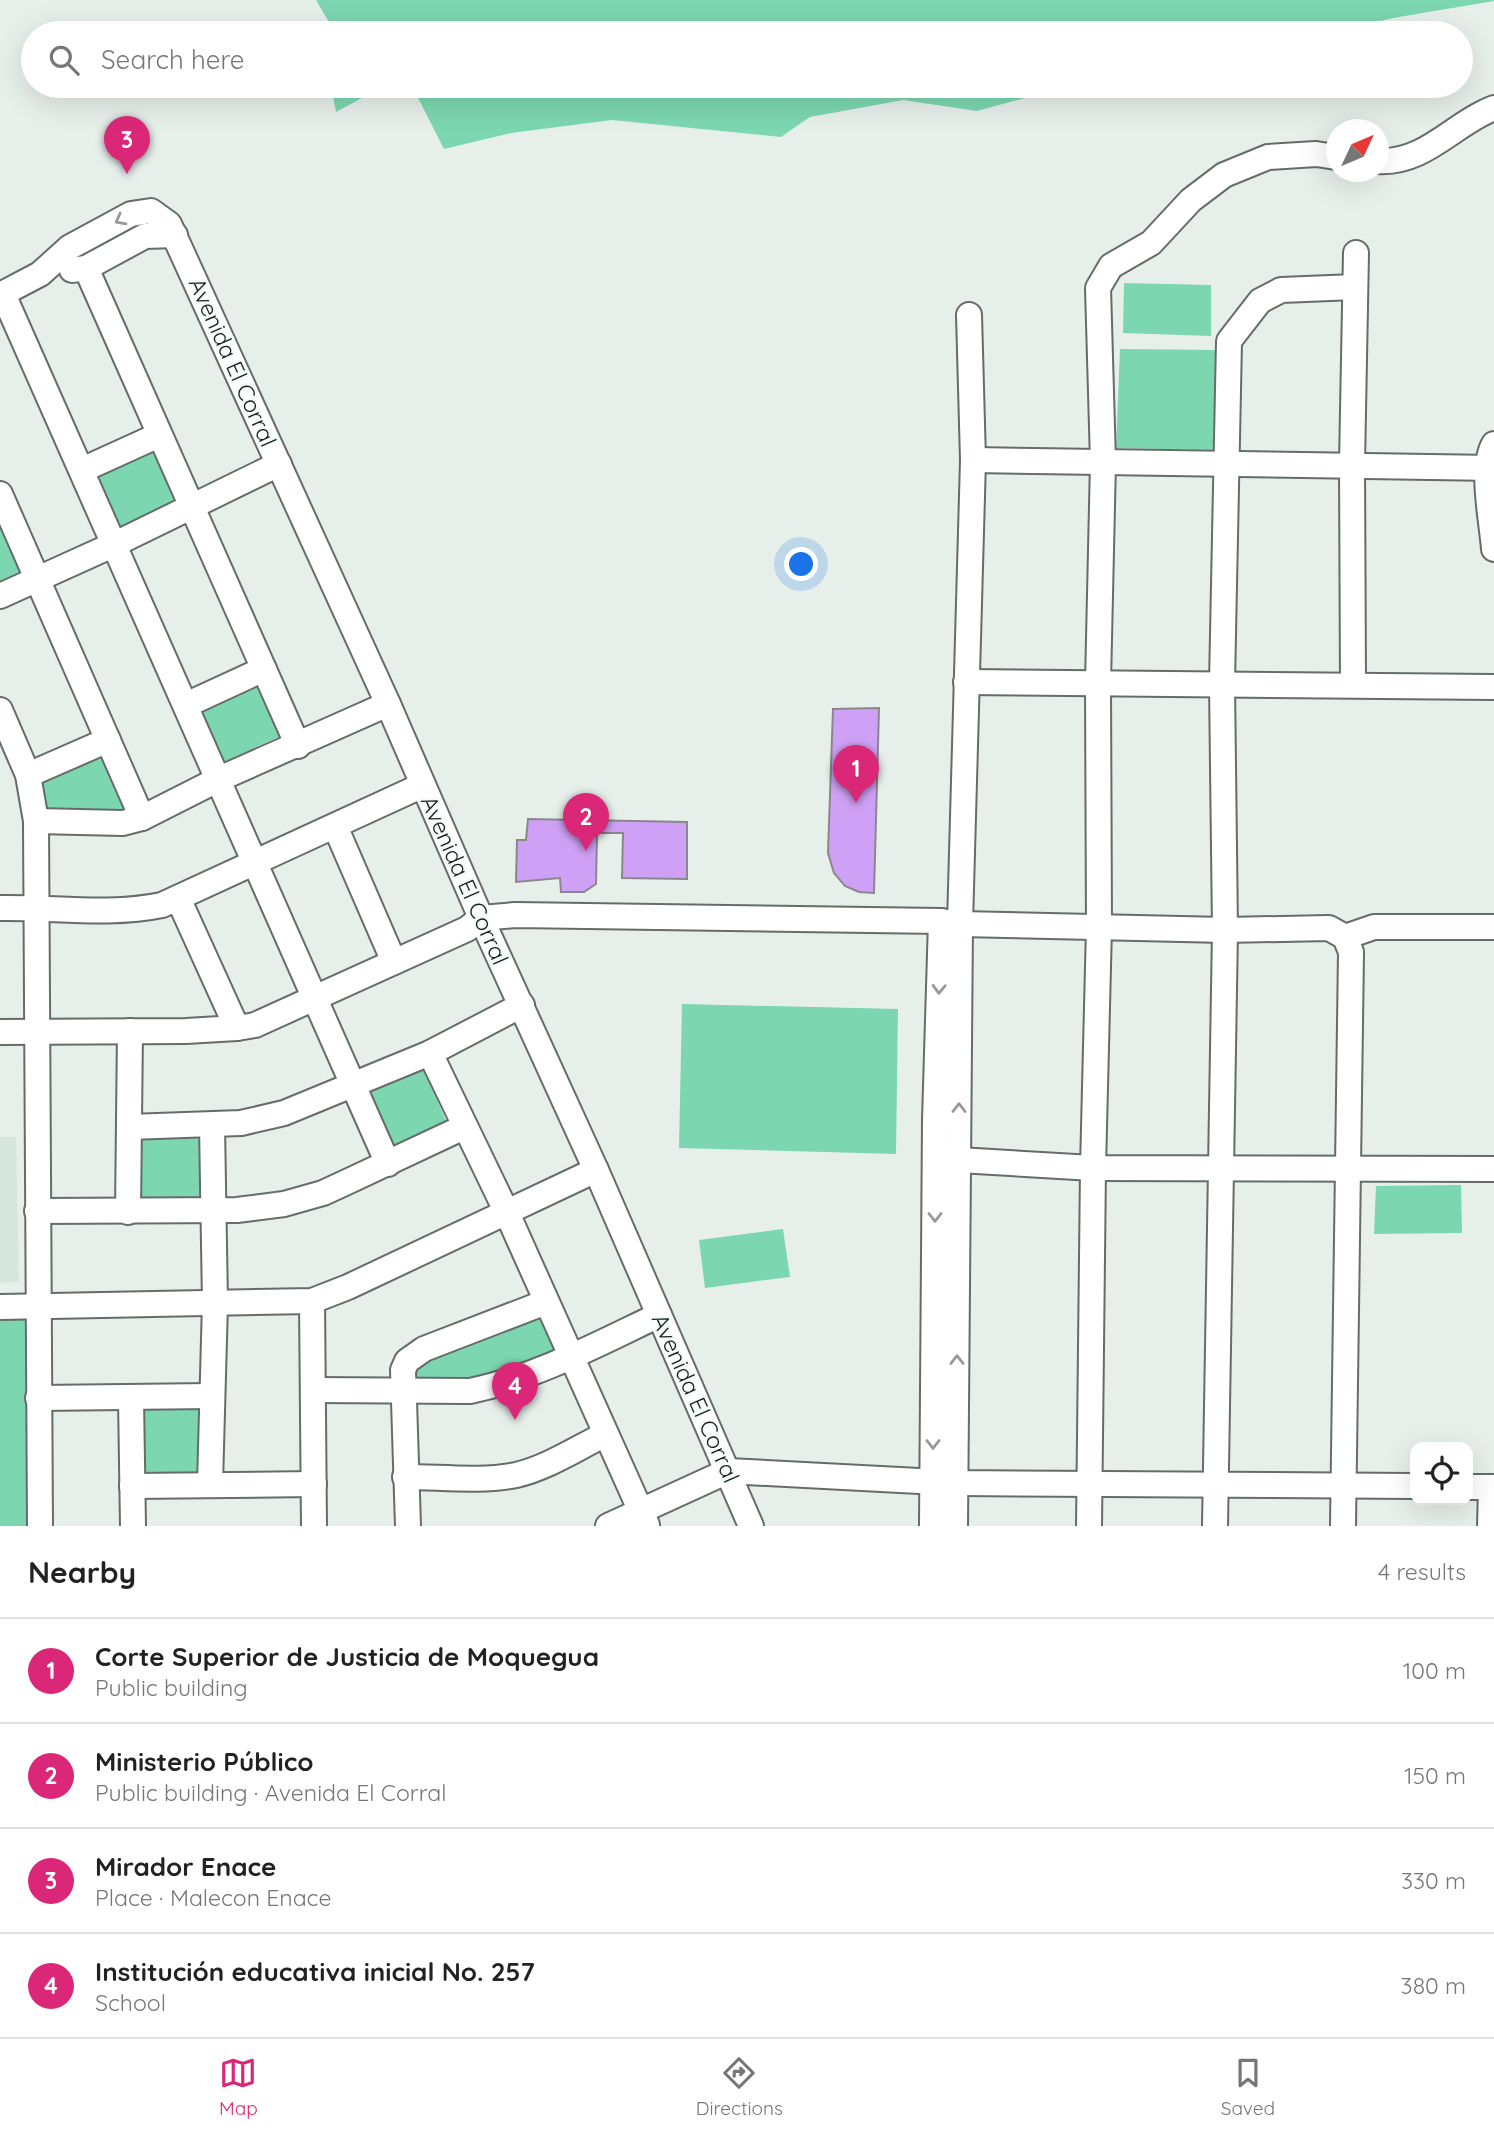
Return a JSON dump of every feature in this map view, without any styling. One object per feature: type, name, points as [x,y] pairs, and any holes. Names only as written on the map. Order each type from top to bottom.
[{"type":"street","points":[[1389,161],[1415,154],[1443,140],[1481,113],[1494,108]]},
{"type":"street","points":[[1089,1526],[1099,927],[1098,683],[1103,462],[1098,288],[1111,267],[1151,243],[1191,200],[1224,175],[1268,157],[1326,156]]},
{"type":"street","points":[[40,274],[86,268],[145,236],[175,235],[160,215],[151,211],[131,214],[70,247],[40,274],[2,294],[257,863],[388,1164]]},
{"type":"street","name":"Avenida El Corral","points":[[175,235],[596,1170],[751,1526]]},
{"type":"street","points":[[1353,685],[1352,464],[1356,253]]},
{"type":"street","points":[[86,268],[298,746]]},
{"type":"street","points":[[1215,1526],[1225,930],[1222,684],[1229,341],[1260,301],[1280,290],[1355,287]]},
{"type":"street","points":[[956,1526],[945,1482],[947,1159],[951,922],[966,682],[973,460],[969,315]]},
{"type":"street","points":[[82,471],[159,435]]},
{"type":"street","points":[[1494,444],[1490,451],[1494,549]]},
{"type":"street","points":[[973,460],[1491,468]]},
{"type":"street","points":[[0,596],[115,544],[279,464]]},
{"type":"street","points":[[1,501],[38,579],[142,818]]},
{"type":"street","points":[[186,705],[264,669]]},
{"type":"street","points":[[966,682],[1494,687]]},
{"type":"street","points":[[36,821],[123,823],[142,818],[219,779],[388,704]]},
{"type":"street","points":[[0,710],[28,775],[36,821],[40,1526]]},
{"type":"street","points":[[28,775],[108,740]]},
{"type":"street","points":[[0,908],[126,911],[162,905],[422,785]]},
{"type":"street","points":[[335,826],[394,962]]},
{"type":"street","points":[[178,898],[237,1028]]},
{"type":"street","points":[[0,1032],[130,1031],[237,1028],[255,1025],[467,929],[481,918],[515,915],[951,922],[1225,930],[1329,928],[1345,937],[1351,952],[1343,1526]]},
{"type":"street","points":[[1345,937],[1374,927],[1494,926]]},
{"type":"street","points":[[129,1127],[212,1125],[261,1120],[284,1114],[430,1054],[522,1005]]},
{"type":"street","points":[[128,1212],[130,1031]]},
{"type":"street","points":[[430,1054],[507,1213],[644,1519]]},
{"type":"street","points":[[210,1483],[215,1303],[212,1125]]},
{"type":"street","points":[[37,1212],[237,1210],[284,1204],[323,1193],[464,1127]]},
{"type":"street","points":[[947,1159],[1093,1168],[1494,1170]]},
{"type":"street","points":[[0,1307],[312,1301],[348,1287],[596,1170]]},
{"type":"street","points":[[312,1301],[314,1526]]},
{"type":"street","points":[[408,1526],[405,1390],[402,1370],[407,1361],[414,1355],[546,1302]]},
{"type":"street","points":[[313,1390],[470,1391],[514,1380],[659,1315]]},
{"type":"street","points":[[38,1398],[211,1396]]},
{"type":"street","points":[[131,1399],[133,1526]]},
{"type":"street","points":[[405,1477],[517,1475],[606,1434]]},
{"type":"street","points":[[608,1526],[644,1519],[728,1471],[945,1482],[1410,1486]]},
{"type":"street","points":[[932,1526],[945,1482]]},
{"type":"street","points":[[132,1486],[314,1483]]},
{"type":"street","points":[[1484,1487],[1490,1526]]},
{"type":"shaded area","points":[[0,1137],[16,1137],[19,1282],[0,1283]]},
{"type":"green space","points":[[316,0],[1494,0],[1380,21],[328,21]]},
{"type":"green space","points":[[333,98],[362,98],[336,112]]},
{"type":"green space","points":[[418,98],[1025,98],[977,111],[903,100],[810,117],[781,137],[612,120],[511,133],[444,149]]},
{"type":"green space","points":[[1124,283],[1211,285],[1211,336],[1123,333]]},
{"type":"green space","points":[[1120,349],[1218,350],[1215,450],[1116,448]]},
{"type":"green space","points":[[158,442],[186,506],[117,538],[87,473]]},
{"type":"green space","points":[[0,512],[31,576],[0,591]]},
{"type":"green space","points":[[260,679],[285,734],[221,763],[195,710]]},
{"type":"green space","points":[[107,747],[137,814],[43,816],[36,779]]},
{"type":"green space","points":[[682,1004],[898,1009],[896,1154],[679,1148]]},
{"type":"green space","points":[[421,1063],[450,1130],[394,1157],[363,1088]]},
{"type":"green space","points":[[200,1132],[201,1206],[137,1207],[134,1133]]},
{"type":"green space","points":[[1461,1185],[1462,1233],[1374,1234],[1376,1186]]},
{"type":"green space","points":[[783,1229],[790,1277],[705,1288],[699,1240]]},
{"type":"green space","points":[[542,1309],[563,1354],[511,1376],[414,1386],[413,1367]]},
{"type":"green space","points":[[0,1315],[29,1315],[32,1526],[0,1526]]},
{"type":"green space","points":[[137,1405],[210,1408],[213,1481],[137,1482]]},
{"type":"building","points":[[879,708],[874,893],[859,892],[845,886],[834,873],[828,853],[833,709]]},
{"type":"building","points":[[528,819],[687,822],[687,879],[622,878],[623,833],[597,833],[596,884],[584,892],[561,892],[560,878],[516,882],[517,840],[526,840]]},
{"type":"place","name":"Mirador Enace","points":[[127,174]]},
{"type":"place","name":"Corte Superior de Justicia de Moquegua","points":[[856,803]]},
{"type":"place","name":"Ministerio Público","points":[[586,851]]},
{"type":"place","name":"Institución educativa inicial No. 257","points":[[515,1420]]}]
